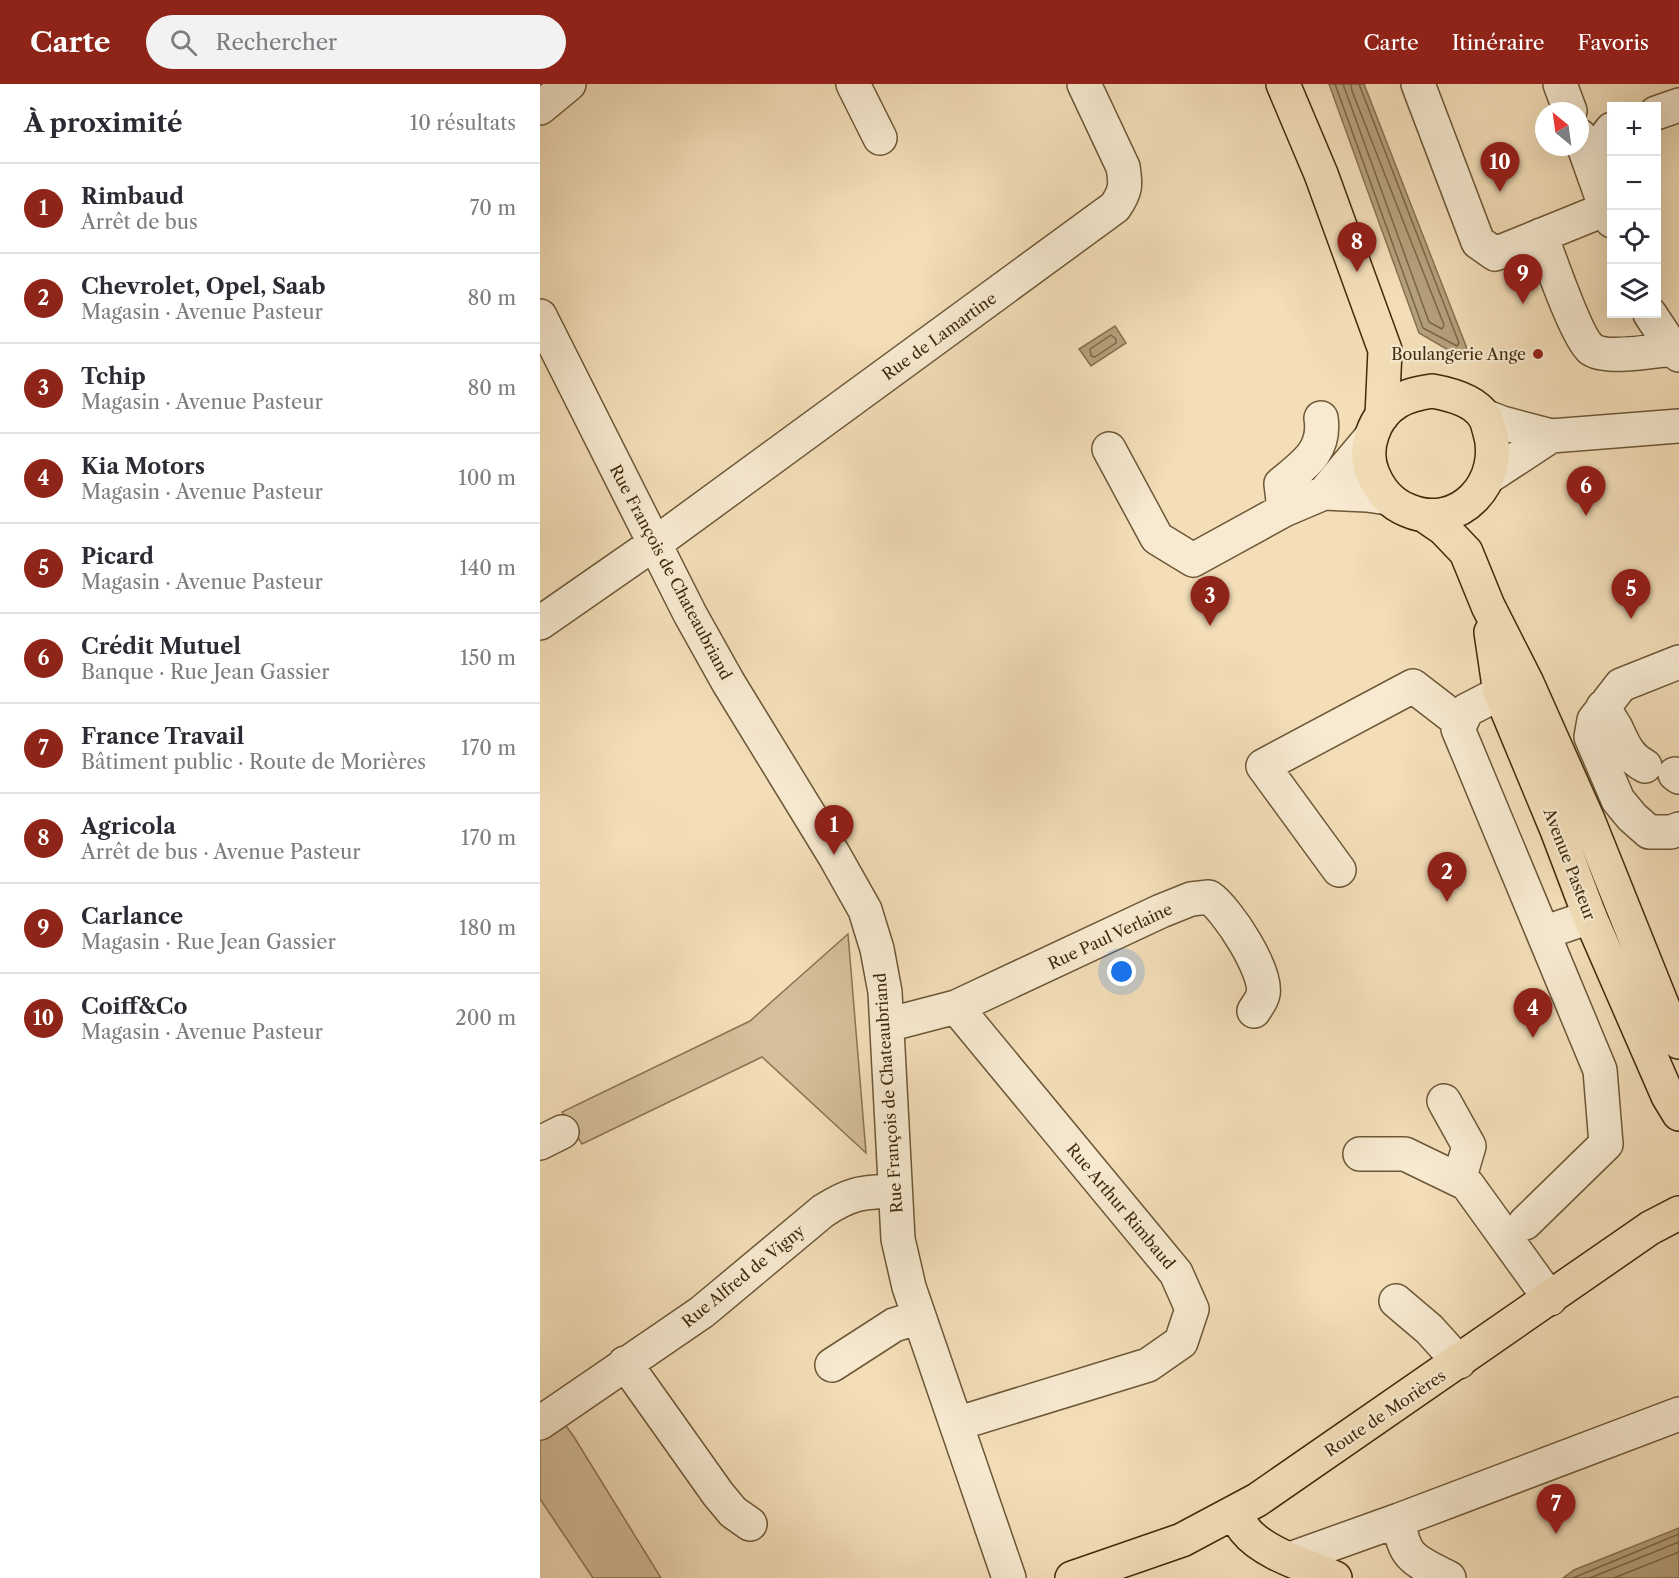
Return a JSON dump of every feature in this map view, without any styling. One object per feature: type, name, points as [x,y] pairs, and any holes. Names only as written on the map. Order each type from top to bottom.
[{"type":"main road","points":[[1284,84],[1321,174],[1385,350],[1376,426],[1369,454],[1371,470],[1378,485],[1388,498],[1400,507],[1425,516],[1445,514],[1461,508],[1482,487],[1494,455],[1492,438],[1484,416],[1471,405],[1453,395],[1432,391],[1413,394],[1396,402],[1376,426]]},
{"type":"main road","points":[[1385,350],[1432,391]]},
{"type":"main road","name":"Avenue Pasteur","points":[[1466,552],[1469,519],[1482,487]]},
{"type":"main road","name":"Avenue Pasteur","points":[[1425,516],[1444,529],[1466,552],[1488,606],[1527,683],[1588,820],[1679,1042]]},
{"type":"main road","name":"Avenue Pasteur","points":[[1488,606],[1500,693],[1557,830],[1590,917],[1668,1096],[1679,1114]]},
{"type":"main road","points":[[1650,1228],[1679,1198]]},
{"type":"main road","name":"Route de Morières","points":[[1072,1578],[1182,1540],[1236,1513],[1459,1362],[1650,1228],[1679,1213]]},
{"type":"main road","points":[[1236,1513],[1245,1530],[1262,1544],[1335,1578]]},
{"type":"street","points":[[540,108],[569,84]]},
{"type":"street","points":[[853,84],[880,138]]},
{"type":"street","name":"Rue de Lamartine","points":[[540,624],[655,544],[1115,207],[1124,194],[1123,166],[1084,84]]},
{"type":"street","points":[[1418,84],[1478,242],[1495,254],[1540,235],[1607,216]]},
{"type":"street","points":[[1560,84],[1567,102]]},
{"type":"street","points":[[1661,111],[1679,105]]},
{"type":"street","points":[[1589,144],[1607,132]]},
{"type":"street","points":[[1587,156],[1607,210]]},
{"type":"street","points":[[1540,235],[1580,335],[1592,350],[1613,356],[1676,352]]},
{"type":"street","name":"Rue François de Chateaubriand","points":[[540,316],[690,614],[728,682],[865,910],[885,992],[898,1239],[909,1287],[1009,1578]]},
{"type":"street","points":[[1653,318],[1676,352]]},
{"type":"street","points":[[1484,416],[1551,436],[1679,426]]},
{"type":"street","points":[[1284,510],[1281,484],[1312,458],[1323,432],[1321,418]]},
{"type":"street","points":[[1324,493],[1376,426]]},
{"type":"street","points":[[1482,487],[1551,436]]},
{"type":"street","points":[[1109,449],[1157,538],[1193,560],[1284,510],[1324,493],[1388,498]]},
{"type":"street","points":[[1679,662],[1621,685],[1594,720],[1591,737],[1618,800],[1632,818],[1649,832],[1671,832],[1679,829]]},
{"type":"street","points":[[1339,870],[1263,766],[1413,686],[1461,723]]},
{"type":"street","points":[[1500,693],[1467,710],[1458,729],[1600,1070],[1606,1144],[1526,1223]]},
{"type":"street","points":[[1603,707],[1627,753],[1635,761],[1666,772]]},
{"type":"street","name":"Rue Paul Verlaine","points":[[887,1025],[956,1007],[1161,911],[1191,899],[1209,897],[1219,904],[1258,965],[1263,993],[1254,1011]]},
{"type":"street","points":[[1543,933],[1590,917]]},
{"type":"street","name":"Rue Arthur Rimbaud","points":[[956,1007],[1176,1273],[1192,1308],[1181,1342],[1148,1365],[956,1424]]},
{"type":"street","points":[[1444,1101],[1469,1146],[1459,1180]]},
{"type":"street","points":[[1360,1154],[1405,1154],[1467,1184],[1550,1299]]},
{"type":"street","name":"Rue Alfred de Vigny","points":[[540,1424],[625,1363],[702,1312],[824,1211],[842,1199],[859,1193],[894,1191]]},
{"type":"street","points":[[1396,1301],[1429,1329],[1459,1362]]},
{"type":"street","points":[[832,1365],[894,1325],[919,1317]]},
{"type":"street","points":[[625,1363],[718,1494],[733,1512],[750,1524]]},
{"type":"street","points":[[1290,1559],[1679,1414]]},
{"type":"street","points":[[1399,1520],[1400,1533],[1406,1549],[1414,1560],[1449,1578]]},
{"type":"shaded area","points":[[848,934],[866,1153],[762,1057],[582,1144],[562,1112],[750,1021]]},
{"type":"shaded area","points":[[564,1423],[661,1578],[593,1578],[540,1499],[540,1438]]},
{"type":"water","points":[[1329,84],[1364,84],[1466,346],[1467,357],[1462,358],[1419,333]]},
{"type":"water","points":[[1115,326],[1126,343],[1091,366],[1079,349]]},
{"type":"water","points":[[1679,1528],[1679,1578],[1563,1578],[1574,1570]]},
{"type":"place","name":"Coiff&Co","points":[[1500,192]]},
{"type":"place","name":"Agricola","points":[[1357,272]]},
{"type":"place","name":"Carlance","points":[[1523,304]]},
{"type":"place","name":"Boulangerie Ange","points":[[1538,354]]},
{"type":"place","name":"Crédit Mutuel","points":[[1586,516]]},
{"type":"place","name":"Picard","points":[[1631,619]]},
{"type":"place","name":"Tchip","points":[[1210,626]]},
{"type":"place","name":"Rimbaud","points":[[834,855]]},
{"type":"place","name":"Chevrolet, Opel, Saab","points":[[1447,902]]},
{"type":"place","name":"Kia Motors","points":[[1533,1038]]},
{"type":"place","name":"France Travail","points":[[1556,1534]]}]
